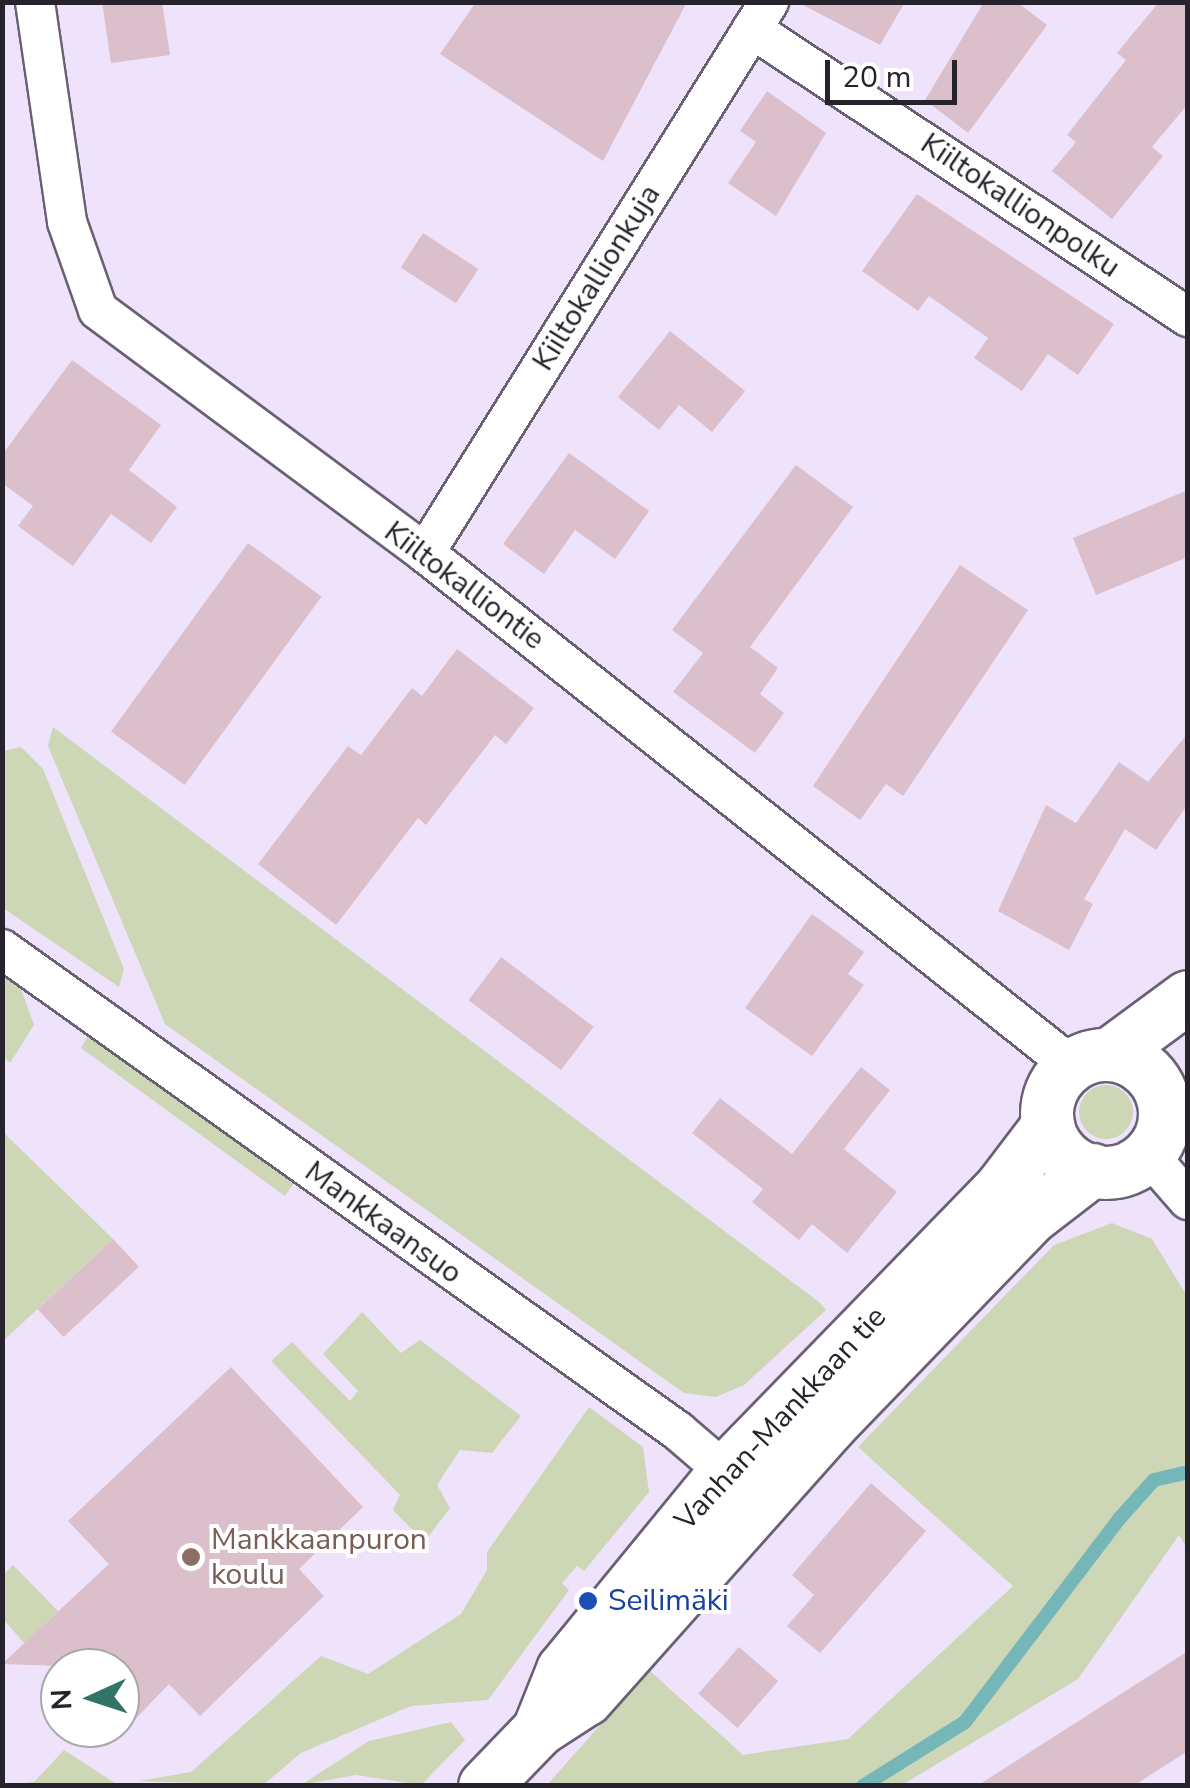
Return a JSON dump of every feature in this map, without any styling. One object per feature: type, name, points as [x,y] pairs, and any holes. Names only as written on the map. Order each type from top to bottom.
[{"type":"main road","points":[[1188,997],[1092,1060],[1048,1100],[1048,1126],[1063,1154],[1092,1170],[1119,1172],[1148,1154],[1164,1104],[1188,1055]]},
{"type":"main road","points":[[1092,1060],[1139,1064],[1164,1104]]},
{"type":"main road","name":"Vanhan-Mankkaan tie","points":[[485,1786],[539,1730],[586,1700],[742,1487],[1000,1188],[1048,1126]]},
{"type":"main road","name":"Vanhan-Mankkaan tie","points":[[742,1487],[1032,1217],[1092,1170]]},
{"type":"street","name":"Kiiltokalliontie","points":[[35,2],[67,222],[98,310],[1092,1060]]},
{"type":"street","name":"Kiiltokallionkuja","points":[[425,554],[760,16]]},
{"type":"street","name":"Kiiltokallionpolku","points":[[760,16],[1188,317]]},
{"type":"street","name":"Mankkaansuo","points":[[2,948],[742,1487]]},
{"type":"street","points":[[1148,1154],[1188,1200]]},
{"type":"green space","points":[[53,727],[826,1310],[744,1385],[716,1397],[684,1393],[165,1024],[48,746]]},
{"type":"green space","points":[[21,747],[43,769],[124,969],[119,987],[3,908],[3,751]]},
{"type":"green space","points":[[3,976],[21,989],[34,1025],[10,1063],[3,1056]]},
{"type":"green space","points":[[89,1034],[296,1180],[285,1196],[81,1048]]},
{"type":"green space","points":[[1106,1085],[1125,1093],[1133,1112],[1125,1131],[1106,1139],[1087,1131],[1079,1112],[1087,1093]]},
{"type":"green space","points":[[3,1132],[113,1239],[3,1341]]},
{"type":"green space","points":[[1112,1223],[1152,1239],[1187,1296],[1187,1549],[1179,1535],[1078,1679],[902,1785],[547,1785],[649,1670],[743,1755],[848,1739],[1013,1586],[858,1447],[1054,1245]]},
{"type":"green space","points":[[362,1312],[401,1353],[420,1340],[521,1416],[492,1453],[460,1450],[437,1485],[450,1508],[424,1542],[393,1510],[400,1495],[271,1361],[292,1342],[350,1401],[358,1391],[323,1354]]},
{"type":"green space","points":[[589,1407],[643,1447],[649,1492],[584,1571],[577,1566],[562,1583],[569,1590],[488,1700],[411,1706],[301,1753],[263,1785],[139,1781],[191,1772],[321,1656],[368,1674],[461,1614],[487,1570],[487,1552]]},
{"type":"green space","points":[[13,1565],[58,1611],[25,1644],[3,1619],[3,1575]]},
{"type":"green space","points":[[451,1722],[465,1740],[421,1785],[356,1775],[301,1785],[369,1741]]},
{"type":"green space","points":[[64,1750],[118,1785],[3,1785],[34,1782]]},
{"type":"building","points":[[102,2],[162,2],[170,55],[111,63]]},
{"type":"building","points":[[476,2],[687,2],[603,161],[440,54]]},
{"type":"building","points":[[797,2],[905,2],[880,45]]},
{"type":"building","points":[[984,2],[1017,2],[1047,25],[968,133],[925,100]]},
{"type":"building","points":[[1159,2],[1188,2],[1188,104],[1152,147],[1163,156],[1112,219],[1052,171],[1076,142],[1067,135],[1126,60],[1117,53]]},
{"type":"building","points":[[767,91],[826,133],[776,216],[728,183],[756,142],[740,131]]},
{"type":"building","points":[[917,194],[1114,324],[1078,375],[1048,354],[1022,391],[974,358],[988,338],[929,296],[918,311],[862,271]]},
{"type":"building","points":[[423,233],[478,269],[456,303],[401,267]]},
{"type":"building","points":[[670,331],[745,391],[712,432],[679,405],[659,430],[618,397]]},
{"type":"building","points":[[72,360],[161,425],[129,470],[177,507],[151,543],[111,514],[73,566],[18,526],[33,506],[2,483],[2,455]]},
{"type":"building","points":[[569,453],[649,511],[615,559],[575,530],[544,574],[503,544]]},
{"type":"building","points":[[796,465],[853,507],[750,647],[778,668],[760,694],[784,713],[755,753],[673,692],[703,653],[672,630]]},
{"type":"building","points":[[1188,490],[1188,557],[1096,595],[1073,538]]},
{"type":"building","points":[[248,543],[322,596],[185,785],[111,732]]},
{"type":"building","points":[[960,565],[1028,610],[903,796],[886,784],[860,820],[813,786]]},
{"type":"building","points":[[457,649],[534,708],[506,744],[495,735],[426,825],[418,818],[336,925],[258,864],[348,746],[361,755],[412,688],[422,696]]},
{"type":"building","points":[[1188,733],[1188,804],[1156,850],[1125,829],[1084,899],[1093,904],[1069,950],[998,911],[1046,805],[1076,823],[1119,762],[1148,782]]},
{"type":"building","points":[[812,914],[864,952],[848,974],[864,985],[812,1056],[745,1008]]},
{"type":"building","points":[[501,957],[594,1027],[561,1070],[469,1000]]},
{"type":"building","points":[[861,1067],[890,1090],[844,1149],[897,1192],[847,1253],[812,1224],[799,1240],[752,1202],[763,1189],[692,1133],[720,1098],[792,1154]]},
{"type":"building","points":[[113,1239],[139,1267],[64,1337],[38,1309]]},
{"type":"building","points":[[231,1367],[363,1507],[299,1569],[324,1596],[200,1716],[169,1684],[140,1714],[140,1648],[40,1648],[40,1665],[2,1664],[109,1564],[68,1521]]},
{"type":"building","points":[[871,1483],[926,1531],[820,1653],[787,1626],[814,1595],[792,1575]]},
{"type":"building","points":[[739,1647],[778,1681],[738,1728],[698,1694]]},
{"type":"building","points":[[1188,1651],[1188,1751],[1133,1786],[977,1786]]},
{"type":"waterway","points":[[863,1786],[965,1722],[1119,1519],[1154,1480],[1188,1472]]},
{"type":"place","name":"Mankkaanpuron koulu","points":[[191,1557]]},
{"type":"place","name":"Seilimäki","points":[[588,1601]]}]
